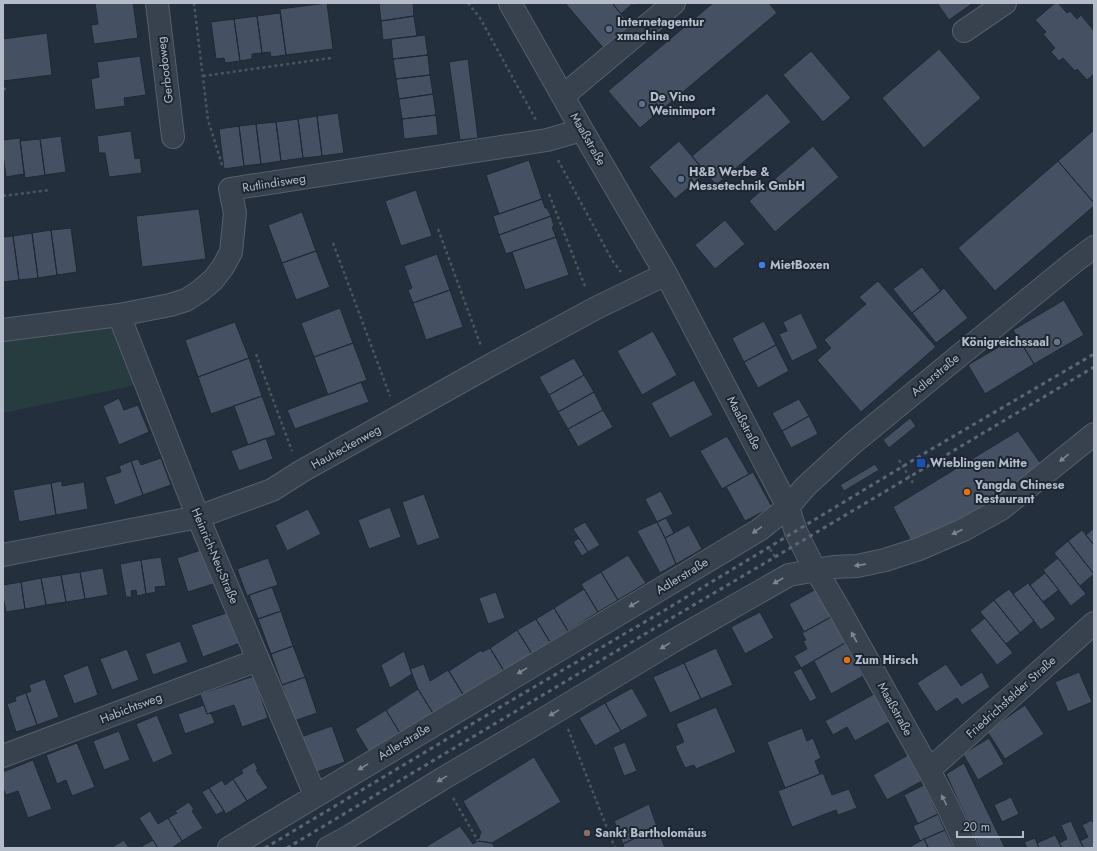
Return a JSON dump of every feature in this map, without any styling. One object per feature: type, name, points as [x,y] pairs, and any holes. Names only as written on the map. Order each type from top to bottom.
[{"type":"street","name":"Gerbodoweg","points":[[157,3],[173,137]]},
{"type":"street","name":"Maaßstraße","points":[[510,3],[666,274],[788,507],[796,532],[823,572],[929,770],[967,848]]},
{"type":"street","points":[[563,96],[674,3]]},
{"type":"street","points":[[964,31],[1005,3]]},
{"type":"street","name":"Rutlindisweg","points":[[3,330],[119,315],[170,305],[186,300],[213,280],[223,267],[231,252],[235,213],[230,189],[547,140],[582,130]]},
{"type":"street","name":"Adlerstraße","points":[[229,848],[315,795],[759,530],[788,507],[805,486],[853,443],[1094,247]]},
{"type":"street","name":"Hauheckenweg","points":[[3,555],[198,517],[272,490],[489,366],[596,308],[666,274]]},
{"type":"street","name":"Heinrich-Neu-Straße","points":[[119,315],[198,517],[315,795]]},
{"type":"street","points":[[328,848],[675,640],[789,575],[823,572],[885,560],[919,549],[963,530],[1001,509],[1094,434]]},
{"type":"street","name":"Friedrichsfelder Straße","points":[[929,770],[1094,623]]},
{"type":"street","name":"Habichtsweg","points":[[3,756],[258,660]]},
{"type":"path","points":[[194,3],[208,120],[230,189]]},
{"type":"path","points":[[203,76],[332,58]]},
{"type":"path","points":[[3,196],[49,190]]},
{"type":"path","points":[[549,194],[591,302],[596,308]]},
{"type":"path","points":[[438,229],[489,366]]},
{"type":"path","points":[[333,242],[398,417]]},
{"type":"path","points":[[256,354],[302,472]]},
{"type":"path","points":[[899,460],[913,483]]},
{"type":"path","points":[[759,530],[775,557],[789,575]]},
{"type":"path","points":[[559,710],[615,848]]},
{"type":"path","points":[[442,779],[478,841]]},
{"type":"green space","points":[[117,323],[136,385],[3,413],[3,339]]},
{"type":"building","points":[[95,3],[133,3],[138,38],[94,44],[91,25],[98,24]]},
{"type":"building","points":[[327,3],[333,49],[286,55],[280,9]]},
{"type":"building","points":[[379,3],[413,3],[414,16],[381,21]]},
{"type":"building","points":[[565,3],[612,3],[632,27],[605,50]]},
{"type":"building","points":[[612,3],[637,3],[633,6],[632,4],[621,14]]},
{"type":"building","points":[[713,3],[769,3],[777,13],[640,128],[608,91]]},
{"type":"building","points":[[937,3],[973,3],[949,20]]},
{"type":"building","points":[[1055,3],[1058,3],[1067,13],[1070,11],[1077,19],[1081,15],[1094,31],[1094,74],[1087,80],[1077,69],[1075,71],[1063,58],[1059,61],[1051,52],[1055,48],[1043,34],[1046,32],[1035,20]]},
{"type":"building","points":[[280,13],[286,55],[271,57],[270,52],[262,53],[257,16]]},
{"type":"building","points":[[257,16],[262,53],[252,54],[252,59],[240,61],[234,19]]},
{"type":"building","points":[[414,16],[417,36],[383,40],[381,21]]},
{"type":"building","points":[[234,19],[240,61],[225,63],[224,58],[216,59],[211,22]]},
{"type":"building","points":[[47,33],[52,75],[3,81],[3,39]]},
{"type":"building","points":[[425,35],[428,55],[393,59],[391,39]]},
{"type":"building","points":[[939,49],[981,98],[924,148],[882,98]]},
{"type":"building","points":[[811,51],[851,98],[823,122],[783,75]]},
{"type":"building","points":[[428,55],[430,75],[396,79],[393,59]]},
{"type":"building","points":[[140,56],[146,95],[124,98],[125,106],[95,110],[91,79],[99,77],[97,62]]},
{"type":"building","points":[[468,59],[478,138],[460,140],[449,62]]},
{"type":"building","points":[[430,75],[433,94],[399,99],[396,79]]},
{"type":"building","points":[[767,93],[791,122],[716,185],[692,156]]},
{"type":"building","points":[[433,94],[436,115],[402,119],[399,99]]},
{"type":"building","points":[[338,113],[344,153],[322,156],[317,116]]},
{"type":"building","points":[[436,115],[438,135],[404,139],[402,119]]},
{"type":"building","points":[[317,116],[322,156],[303,158],[298,119]]},
{"type":"building","points":[[298,119],[303,158],[281,161],[276,122]]},
{"type":"building","points":[[276,122],[281,161],[261,164],[256,124]]},
{"type":"building","points":[[256,124],[261,164],[244,166],[239,126]]},
{"type":"building","points":[[239,126],[244,166],[224,169],[219,129]]},
{"type":"building","points":[[1094,130],[1094,203],[1058,161]]},
{"type":"building","points":[[131,131],[135,159],[140,158],[142,173],[109,177],[105,153],[99,153],[97,136]]},
{"type":"building","points":[[61,136],[66,172],[45,175],[40,139]]},
{"type":"building","points":[[20,138],[24,174],[6,177],[3,155],[3,140]]},
{"type":"building","points":[[40,139],[45,175],[25,178],[20,141]]},
{"type":"building","points":[[679,141],[706,173],[675,199],[649,167]]},
{"type":"building","points":[[813,146],[839,177],[775,232],[749,201]]},
{"type":"building","points":[[529,160],[542,199],[499,214],[486,175]]},
{"type":"building","points":[[1058,161],[1094,203],[1094,206],[995,291],[958,248]]},
{"type":"building","points":[[416,190],[432,236],[401,246],[385,201]]},
{"type":"building","points":[[542,199],[545,208],[547,208],[551,216],[499,235],[493,216]]},
{"type":"building","points":[[199,209],[206,259],[142,267],[136,216]]},
{"type":"building","points":[[302,212],[316,251],[282,263],[268,225]]},
{"type":"building","points":[[551,216],[554,226],[552,227],[556,237],[506,254],[499,235]]},
{"type":"building","points":[[725,220],[745,244],[715,269],[695,245]]},
{"type":"building","points":[[71,228],[77,272],[57,275],[51,230]]},
{"type":"building","points":[[51,230],[57,275],[38,278],[32,233]]},
{"type":"building","points":[[32,233],[38,278],[19,280],[13,236]]},
{"type":"building","points":[[13,236],[19,280],[3,282],[3,237]]},
{"type":"building","points":[[556,237],[569,275],[525,290],[512,252]]},
{"type":"building","points":[[316,251],[330,287],[296,300],[282,263]]},
{"type":"building","points":[[437,254],[450,290],[413,303],[408,290],[412,288],[404,266]]},
{"type":"building","points":[[922,267],[941,291],[912,313],[893,289]]},
{"type":"building","points":[[878,281],[936,347],[861,412],[817,360],[831,348],[824,340],[866,304],[859,297]]},
{"type":"building","points":[[944,288],[968,318],[936,343],[912,313]]},
{"type":"building","points":[[450,290],[463,327],[426,340],[413,303]]},
{"type":"building","points":[[1064,300],[1084,335],[1034,364],[1013,330]]},
{"type":"building","points":[[340,308],[353,343],[314,357],[301,323]]},
{"type":"building","points":[[801,313],[818,348],[792,361],[779,334],[787,331],[783,322]]},
{"type":"building","points":[[764,321],[776,345],[744,362],[732,338]]},
{"type":"building","points":[[235,322],[249,358],[198,377],[185,340]]},
{"type":"building","points":[[653,331],[677,375],[642,395],[617,351]]},
{"type":"building","points":[[1017,336],[1034,364],[985,394],[968,365]]},
{"type":"building","points":[[353,343],[367,380],[328,395],[314,357]]},
{"type":"building","points":[[776,345],[789,371],[758,388],[744,362]]},
{"type":"building","points":[[249,358],[262,396],[211,414],[198,377]]},
{"type":"building","points":[[574,358],[584,375],[549,395],[539,377]]},
{"type":"building","points":[[584,375],[594,392],[558,412],[549,395]]},
{"type":"building","points":[[694,380],[713,415],[670,438],[651,403]]},
{"type":"building","points":[[361,382],[369,402],[295,429],[287,410]]},
{"type":"building","points":[[594,392],[603,410],[568,429],[558,412]]},
{"type":"building","points":[[262,396],[276,435],[248,445],[234,406]]},
{"type":"building","points":[[119,398],[124,410],[138,405],[149,432],[119,445],[103,406]]},
{"type":"building","points":[[799,399],[809,416],[782,431],[772,413]]},
{"type":"building","points":[[603,410],[613,427],[578,447],[568,429]]},
{"type":"building","points":[[809,416],[818,434],[791,448],[782,431]]},
{"type":"building","points":[[910,418],[916,426],[889,448],[883,440]]},
{"type":"building","points":[[1018,431],[1041,464],[997,500],[951,526],[911,541],[893,507]]},
{"type":"building","points":[[727,436],[749,474],[722,489],[700,451]]},
{"type":"building","points":[[266,438],[273,459],[239,471],[231,451]]},
{"type":"building","points":[[161,458],[171,485],[143,495],[131,461],[138,459],[141,465]]},
{"type":"building","points":[[131,461],[143,495],[115,505],[105,477],[121,472],[119,466]]},
{"type":"building","points":[[875,464],[879,470],[844,491],[840,485]]},
{"type":"building","points":[[753,472],[772,507],[745,521],[726,487]]},
{"type":"building","points":[[62,481],[62,486],[84,482],[88,509],[56,515],[51,483]]},
{"type":"building","points":[[51,483],[56,515],[19,522],[13,490]]},
{"type":"building","points":[[661,491],[673,514],[657,522],[645,499]]},
{"type":"building","points":[[424,494],[440,538],[417,546],[402,502]]},
{"type":"building","points":[[390,507],[401,537],[369,549],[358,520]]},
{"type":"building","points":[[308,509],[321,534],[287,551],[275,525]]},
{"type":"building","points":[[666,518],[674,533],[665,538],[657,522]]},
{"type":"building","points":[[585,522],[600,545],[588,552],[573,529]]},
{"type":"building","points":[[657,522],[676,564],[660,573],[637,531]]},
{"type":"building","points":[[689,525],[702,549],[676,564],[665,538]]},
{"type":"building","points":[[1094,528],[1094,545],[1086,535]]},
{"type":"building","points":[[1082,530],[1094,545],[1094,574],[1068,541]]},
{"type":"building","points":[[579,538],[588,552],[582,556],[573,542]]},
{"type":"building","points":[[1068,541],[1094,574],[1080,586],[1054,553]]},
{"type":"building","points":[[204,549],[216,583],[188,592],[177,558]]},
{"type":"building","points":[[628,555],[646,583],[618,600],[601,572]]},
{"type":"building","points":[[161,557],[166,586],[155,587],[156,592],[146,594],[141,560]]},
{"type":"building","points":[[268,558],[278,585],[247,596],[237,569]]},
{"type":"building","points":[[1058,558],[1086,594],[1071,606],[1043,570]]},
{"type":"building","points":[[141,560],[146,594],[137,596],[136,590],[131,591],[132,597],[126,597],[120,564]]},
{"type":"building","points":[[103,568],[108,595],[85,599],[80,572]]},
{"type":"building","points":[[80,572],[85,599],[66,602],[61,575]]},
{"type":"building","points":[[601,572],[618,600],[598,612],[581,584]]},
{"type":"building","points":[[1045,573],[1059,590],[1043,602],[1030,585]]},
{"type":"building","points":[[61,575],[66,602],[46,605],[41,578]]},
{"type":"building","points":[[41,578],[46,605],[25,609],[21,582]]},
{"type":"building","points":[[21,582],[25,609],[6,612],[3,596],[3,585]]},
{"type":"building","points":[[1028,583],[1056,619],[1041,630],[1013,594]]},
{"type":"building","points":[[272,587],[281,611],[258,619],[249,595]]},
{"type":"building","points":[[584,589],[598,612],[568,631],[554,608]]},
{"type":"building","points":[[816,589],[831,617],[804,632],[789,604]]},
{"type":"building","points":[[1009,589],[1034,621],[1020,633],[994,600]]},
{"type":"building","points":[[496,592],[505,618],[488,624],[479,598]]},
{"type":"building","points":[[994,600],[1020,633],[1006,644],[980,612]]},
{"type":"building","points":[[554,608],[568,631],[550,642],[536,619]]},
{"type":"building","points":[[281,611],[293,646],[271,654],[258,619]]},
{"type":"building","points":[[229,612],[240,643],[203,657],[191,625]]},
{"type":"building","points":[[760,612],[774,638],[745,654],[731,627]]},
{"type":"building","points":[[831,617],[845,643],[801,668],[794,656],[807,649],[803,641],[806,640],[802,633]]},
{"type":"building","points":[[985,618],[1013,653],[997,665],[970,630]]},
{"type":"building","points":[[536,619],[550,642],[532,654],[517,630]]},
{"type":"building","points":[[517,630],[532,654],[504,671],[490,648]]},
{"type":"building","points":[[180,641],[188,662],[153,675],[145,654]]},
{"type":"building","points":[[845,643],[863,676],[831,694],[814,661]]},
{"type":"building","points":[[293,646],[305,677],[282,685],[271,654]]},
{"type":"building","points":[[490,648],[504,671],[464,696],[449,671],[481,650],[482,652]]},
{"type":"building","points":[[716,648],[733,685],[701,699],[684,663]]},
{"type":"building","points":[[127,649],[139,680],[112,690],[100,659]]},
{"type":"building","points":[[404,651],[412,674],[390,688],[381,665]]},
{"type":"building","points":[[684,663],[701,699],[670,713],[653,677]]},
{"type":"building","points":[[424,664],[430,681],[448,670],[464,696],[434,715],[418,689],[410,669]]},
{"type":"building","points":[[946,664],[961,686],[982,672],[990,687],[962,705],[957,698],[936,712],[917,683]]},
{"type":"building","points":[[88,665],[98,695],[74,704],[63,675]]},
{"type":"building","points":[[801,668],[817,698],[810,702],[793,672]]},
{"type":"building","points":[[1079,672],[1092,702],[1068,712],[1055,682]]},
{"type":"building","points":[[254,676],[268,718],[242,727],[234,705],[207,714],[200,694]]},
{"type":"building","points":[[305,677],[317,713],[294,721],[282,685]]},
{"type":"building","points":[[45,679],[59,717],[37,725],[26,693],[31,691],[29,685]]},
{"type":"building","points":[[632,688],[648,716],[621,731],[605,703]]},
{"type":"building","points":[[418,689],[434,715],[401,735],[386,710]]},
{"type":"building","points":[[26,693],[37,725],[16,732],[7,704],[16,701],[15,697]]},
{"type":"building","points":[[874,694],[889,722],[855,741],[847,727],[833,735],[825,721]]},
{"type":"building","points":[[605,703],[621,731],[595,746],[579,718]]},
{"type":"building","points":[[204,705],[207,714],[211,713],[215,723],[185,734],[178,714]]},
{"type":"building","points":[[1025,705],[1044,734],[1005,759],[987,731]]},
{"type":"building","points":[[716,707],[736,752],[696,769],[694,765],[685,768],[675,746],[684,742],[676,724]]},
{"type":"building","points":[[386,710],[401,735],[370,754],[355,729]]},
{"type":"building","points":[[157,715],[173,754],[153,763],[136,724]]},
{"type":"building","points":[[332,726],[345,762],[314,773],[301,737]]},
{"type":"building","points":[[802,728],[807,741],[813,738],[821,758],[815,761],[820,774],[785,788],[767,742]]},
{"type":"building","points":[[119,731],[130,760],[104,770],[93,741]]},
{"type":"building","points":[[989,738],[1004,764],[978,780],[963,754]]},
{"type":"building","points":[[625,742],[637,771],[624,776],[613,747]]},
{"type":"building","points":[[77,743],[95,787],[72,796],[66,780],[57,784],[46,755]]},
{"type":"building","points":[[908,755],[922,781],[887,800],[873,775]]},
{"type":"building","points":[[534,757],[561,802],[492,843],[478,841],[481,832],[463,801]]},
{"type":"building","points":[[33,760],[52,809],[28,818],[18,791],[6,795],[3,788],[3,772]]},
{"type":"building","points":[[254,762],[258,769],[256,770],[268,788],[247,801],[233,779],[243,773],[241,770]]},
{"type":"building","points":[[964,763],[1005,848],[980,848],[946,774]]},
{"type":"building","points":[[823,773],[832,795],[849,789],[857,808],[838,815],[836,810],[792,827],[778,791]]},
{"type":"building","points":[[233,779],[247,801],[226,814],[209,788],[222,780],[225,785]]},
{"type":"building","points":[[924,785],[938,814],[918,824],[904,795]]},
{"type":"building","points":[[209,788],[224,811],[216,815],[202,792]]},
{"type":"building","points":[[1011,797],[1019,814],[1002,822],[994,805]]},
{"type":"building","points":[[189,802],[194,810],[192,811],[203,828],[182,841],[168,818],[177,813],[175,811]]},
{"type":"building","points":[[649,804],[657,827],[623,844],[614,821]]},
{"type":"building","points":[[150,811],[158,824],[168,818],[182,841],[172,848],[158,848],[139,818]]},
{"type":"building","points":[[938,814],[945,830],[920,841],[913,826]]},
{"type":"building","points":[[1092,820],[1094,825],[1094,848],[1084,848],[1080,841],[1088,837],[1082,825]]},
{"type":"building","points":[[1071,821],[1084,848],[1062,848],[1059,843],[1067,839],[1061,825]]},
{"type":"building","points":[[460,826],[473,844],[478,841],[492,843],[495,848],[424,848]]},
{"type":"building","points":[[657,827],[665,848],[624,848],[623,844]]},
{"type":"building","points":[[945,830],[954,848],[926,848],[928,847],[924,839]]},
{"type":"building","points":[[1055,835],[1062,848],[1039,848],[1037,843]]},
{"type":"building","points":[[1035,838],[1039,848],[1027,848],[1024,842]]},
{"type":"building","points":[[924,839],[928,847],[908,848]]},
{"type":"building","points":[[124,840],[129,848],[111,848]]},
{"type":"building","points":[[153,840],[158,848],[143,848],[142,846]]},
{"type":"railway","points":[[265,848],[930,450],[1094,354]]},
{"type":"railway","points":[[287,848],[1094,367]]},
{"type":"place","name":"Internetagentur xmachina","points":[[609,29]]},
{"type":"place","name":"De Vino Weinimport","points":[[642,104]]},
{"type":"place","name":"H&B Werbe & Messetechnik GmbH","points":[[681,179]]},
{"type":"place","name":"MietBoxen","points":[[762,265]]},
{"type":"place","name":"Königreichssaal","points":[[1057,342]]},
{"type":"place","name":"Wieblingen Mitte","points":[[921,463]]},
{"type":"place","name":"Yangda Chinese Restaurant","points":[[967,492]]},
{"type":"place","name":"Zum Hirsch","points":[[847,660]]},
{"type":"place","name":"Sankt Bartholomäus","points":[[587,833]]}]
